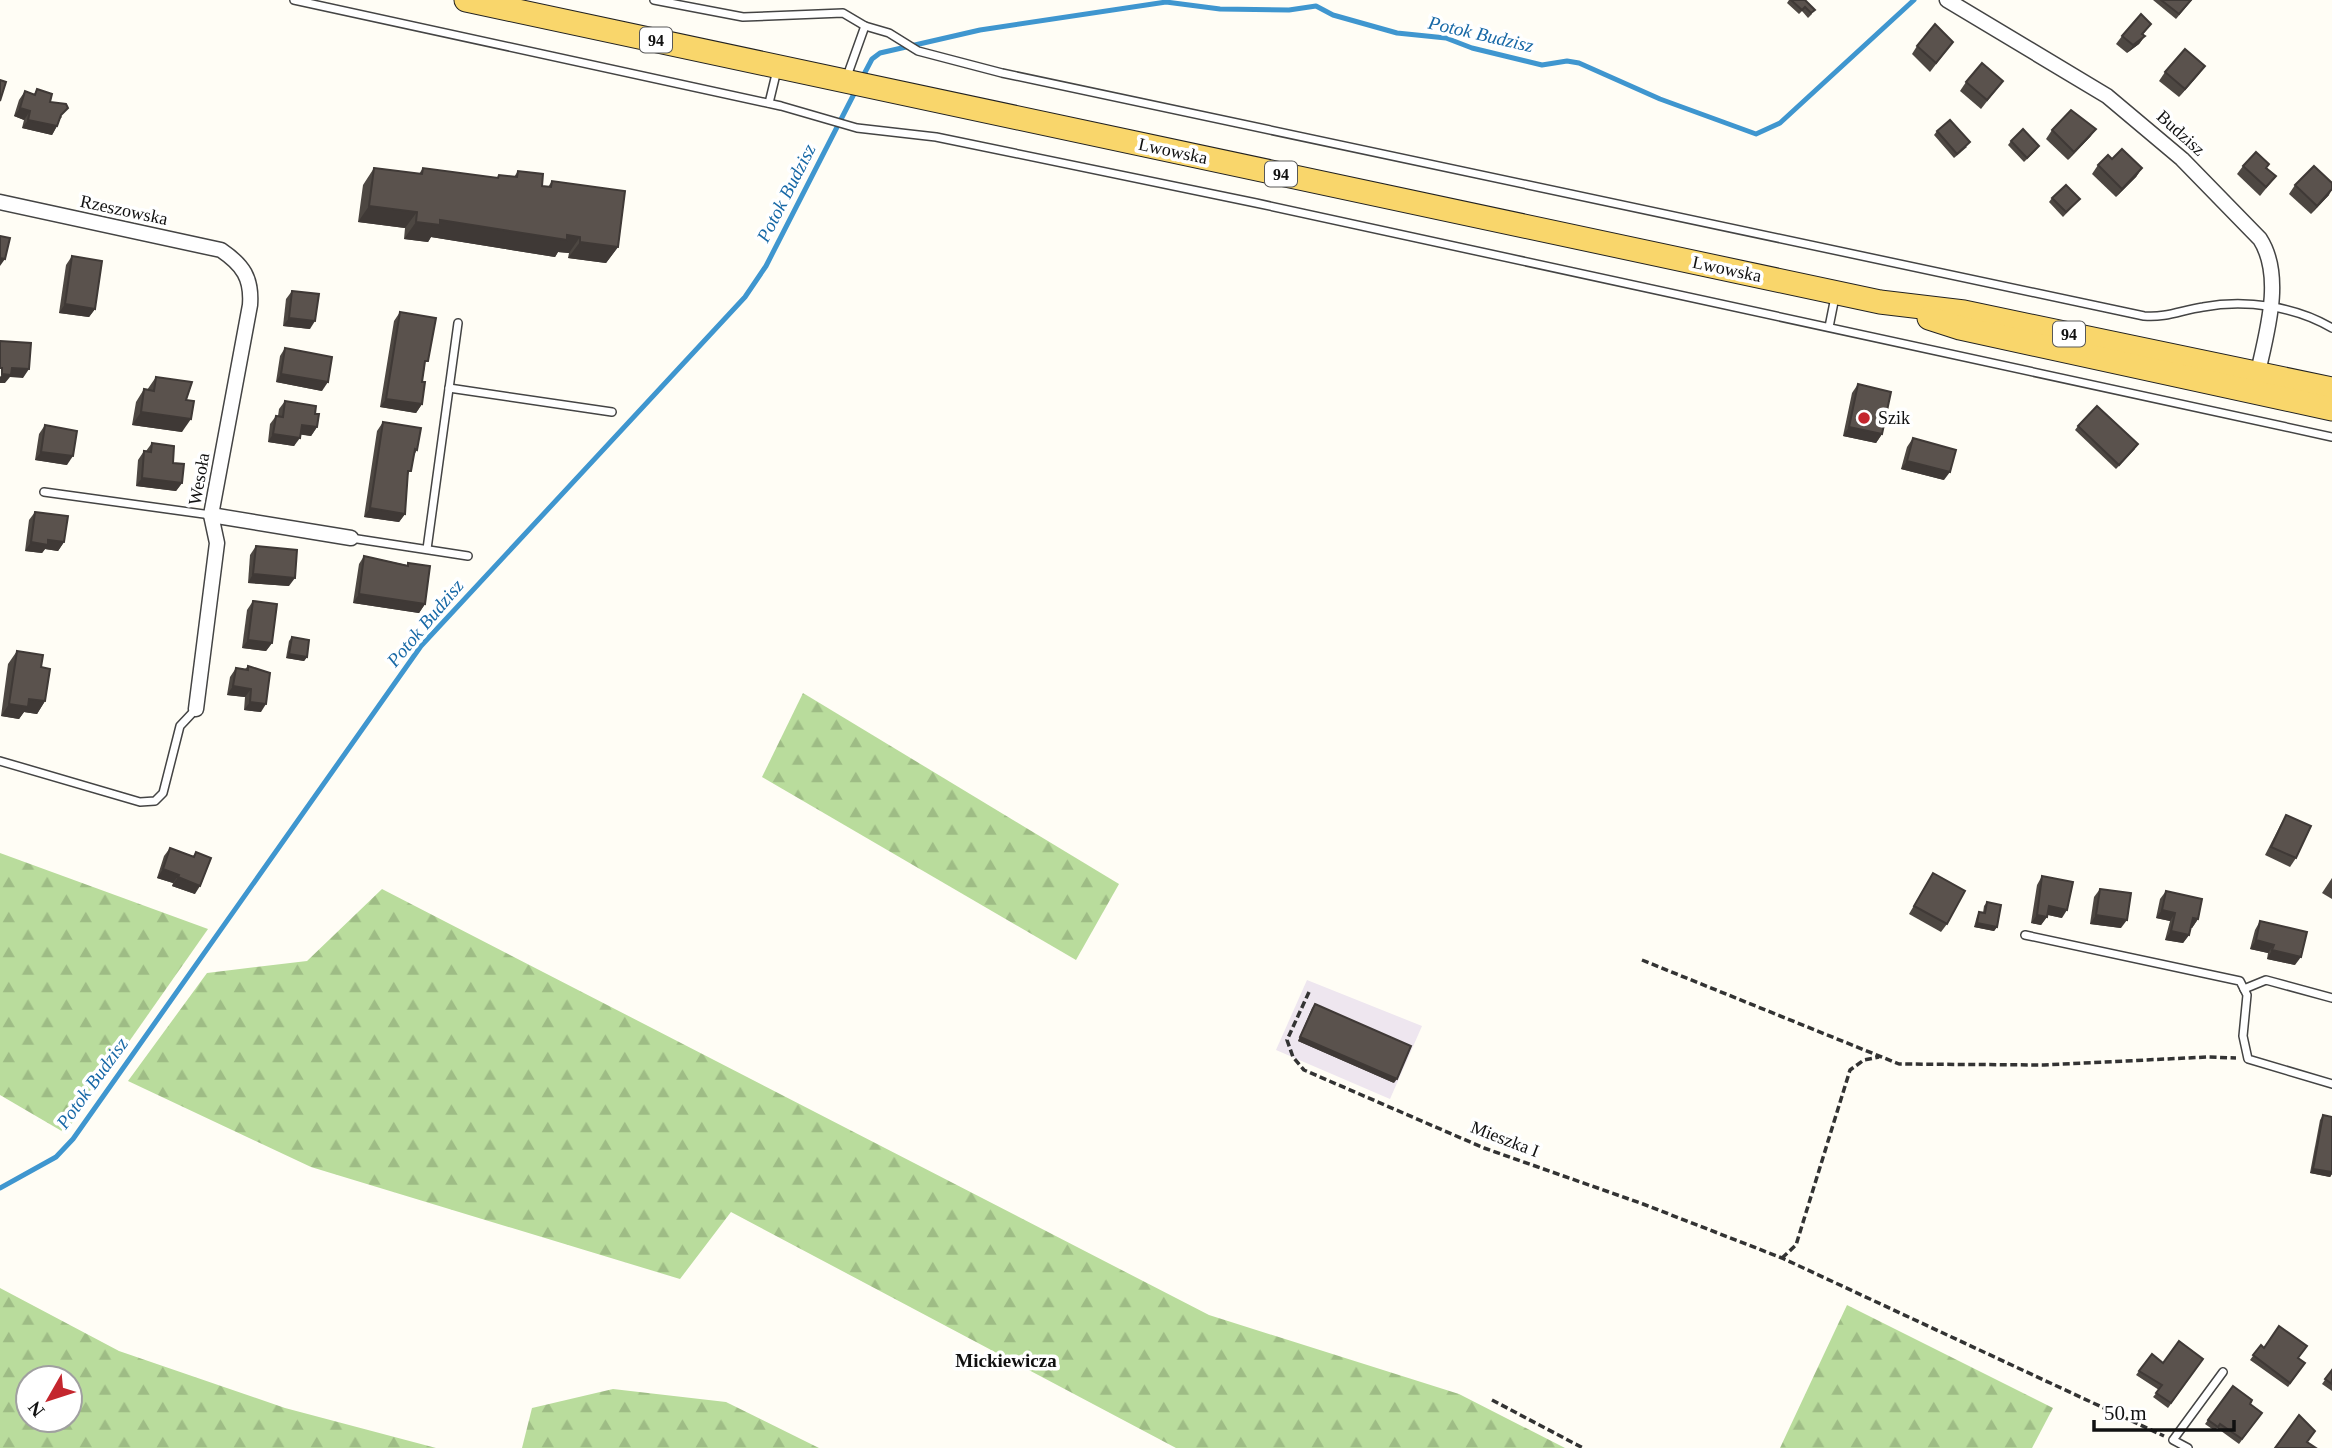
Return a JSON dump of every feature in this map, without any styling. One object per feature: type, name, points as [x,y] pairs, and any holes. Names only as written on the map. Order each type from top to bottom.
[{"type":"main road","name":"Lwowska","points":[[466,0],[514,5],[885,90],[1880,302],[1960,328],[2255,383],[2332,389]]},
{"type":"main road","name":"Lwowska","points":[[2255,383],[2332,409]]},
{"type":"street","name":"Budzisz","points":[[1947,0],[2083,79],[2127,111],[2182,159],[2247,223],[2268,251],[2272,267],[2270,308],[2255,383]]},
{"type":"street","name":"Rzeszowska","points":[[0,202],[221,250],[236,261]]},
{"type":"street","name":"Wesoła","points":[[196,709],[217,543],[211,514],[250,305],[251,288],[247,274],[236,261]]},
{"type":"street","points":[[211,514],[351,538]]},
{"type":"lane","points":[[294,0],[769,103],[856,128],[936,137],[2332,436]]},
{"type":"lane","points":[[654,0],[743,17],[843,13],[866,26],[889,33],[918,51],[1002,73],[2144,316],[2166,317],[2217,304],[2270,308],[2318,320],[2332,328]]},
{"type":"lane","points":[[846,80],[866,26]]},
{"type":"lane","points":[[769,103],[778,65]]},
{"type":"lane","points":[[1829,327],[1836,293]]},
{"type":"lane","points":[[427,549],[458,323]]},
{"type":"lane","points":[[449,388],[612,412]]},
{"type":"lane","points":[[44,492],[211,514]]},
{"type":"lane","points":[[351,538],[468,556]]},
{"type":"lane","points":[[0,761],[140,802],[155,801],[163,793],[180,726],[196,709]]},
{"type":"lane","points":[[2025,935],[2241,981],[2247,995],[2243,1037],[2248,1059],[2332,1084]]},
{"type":"lane","points":[[2244,989],[2266,980],[2332,998]]},
{"type":"lane","points":[[2188,1448],[2173,1440],[2223,1372]]},
{"type":"path","points":[[1642,960],[1899,1064],[2031,1065],[2207,1056],[2248,1059]]},
{"type":"path","name":"Mieszka I","points":[[1309,992],[1287,1040],[1293,1057],[1304,1070],[1484,1147],[1782,1258]]},
{"type":"path","points":[[1881,1056],[1864,1060],[1850,1070],[1796,1245],[1782,1258],[2173,1440]]},
{"type":"path","points":[[1492,1400],[1583,1448]]},
{"type":"shaded area","points":[[1307,980],[1422,1026],[1390,1099],[1276,1050]]},
{"type":"green space","points":[[803,693],[1119,884],[1076,960],[762,777]]},
{"type":"green space","points":[[0,853],[208,929],[65,1133],[0,1095]]},
{"type":"green space","points":[[382,889],[1209,1315],[1459,1394],[1565,1448],[1176,1448],[731,1212],[680,1279],[311,1167],[128,1081],[207,973],[307,961]]},
{"type":"green space","points":[[0,1288],[119,1351],[285,1408],[436,1448],[0,1448]]},
{"type":"green space","points":[[1847,1305],[2053,1408],[2032,1448],[1780,1448]]},
{"type":"green space","points":[[613,1389],[726,1402],[819,1448],[522,1448],[532,1408]]},
{"type":"building","points":[[1791,0],[1805,0],[1815,10],[1811,13],[1805,7],[1802,10]]},
{"type":"building","points":[[2161,0],[2191,0],[2179,14]]},
{"type":"building","points":[[2141,14],[2151,24],[2142,34],[2145,36],[2133,45],[2122,36]]},
{"type":"building","points":[[1935,24],[1953,42],[1936,63],[1917,46]]},
{"type":"building","points":[[2185,49],[2205,66],[2185,89],[2165,72]]},
{"type":"building","points":[[1982,63],[2003,81],[1987,100],[1966,82]]},
{"type":"building","points":[[0,80],[6,82],[0,101]]},
{"type":"building","points":[[37,89],[52,94],[50,102],[66,104],[68,108],[61,115],[57,126],[28,120],[30,111],[20,108],[25,91],[35,95]]},
{"type":"building","points":[[2071,110],[2096,129],[2074,152],[2052,130]]},
{"type":"building","points":[[1950,120],[1970,142],[1957,154],[1937,131]]},
{"type":"building","points":[[2023,129],[2039,146],[2027,158],[2011,141]]},
{"type":"building","points":[[2122,149],[2142,168],[2122,189],[2098,165],[2108,155],[2112,159]]},
{"type":"building","points":[[2256,152],[2269,164],[2266,168],[2276,176],[2266,187],[2243,166]]},
{"type":"building","points":[[2314,166],[2332,183],[2332,189],[2317,206],[2295,185]]},
{"type":"building","points":[[374,168],[422,174],[423,168],[498,178],[499,175],[517,177],[518,171],[543,174],[542,186],[551,187],[552,181],[625,191],[618,247],[580,242],[580,237],[567,235],[567,240],[440,220],[440,225],[416,222],[417,212],[369,206]]},
{"type":"building","points":[[2066,185],[2080,199],[2066,212],[2052,198]]},
{"type":"building","points":[[0,236],[10,238],[5,259],[0,258]]},
{"type":"building","points":[[72,256],[102,261],[95,309],[65,304]]},
{"type":"building","points":[[292,291],[319,294],[315,321],[289,318]]},
{"type":"building","points":[[400,312],[436,318],[428,361],[425,361],[422,404],[386,399]]},
{"type":"building","points":[[0,341],[31,343],[29,369],[12,368],[11,375],[2,374]]},
{"type":"building","points":[[285,348],[332,357],[328,382],[281,374]]},
{"type":"building","points":[[156,377],[192,382],[186,400],[194,401],[191,419],[141,412],[144,389],[154,391]]},
{"type":"building","name":"Szik","points":[[1858,384],[1891,392],[1882,434],[1849,427]]},
{"type":"building","points":[[285,401],[316,406],[315,414],[319,414],[317,427],[302,425],[300,438],[273,434],[276,416],[283,417]]},
{"type":"building","points":[[2097,406],[2138,444],[2119,465],[2078,426]]},
{"type":"building","points":[[383,422],[421,428],[411,471],[408,471],[405,514],[370,508]]},
{"type":"building","points":[[45,425],[77,431],[73,456],[41,452]]},
{"type":"building","points":[[1913,438],[1956,450],[1950,472],[1907,461]]},
{"type":"building","points":[[152,443],[174,446],[173,463],[184,464],[182,483],[142,478],[144,451],[151,452]]},
{"type":"building","points":[[35,512],[68,516],[64,542],[48,540],[48,545],[31,542]]},
{"type":"building","points":[[256,546],[297,550],[295,578],[253,574]]},
{"type":"building","points":[[364,556],[408,566],[408,563],[430,566],[425,604],[359,594]]},
{"type":"building","points":[[253,601],[277,604],[272,643],[248,640]]},
{"type":"building","points":[[292,637],[309,640],[307,657],[289,654]]},
{"type":"building","points":[[17,651],[43,655],[41,667],[50,669],[45,701],[29,699],[28,707],[9,704]]},
{"type":"building","points":[[248,666],[270,673],[266,704],[250,702],[251,689],[233,686],[236,668],[248,670]]},
{"type":"building","points":[[2286,815],[2311,826],[2296,858],[2271,847]]},
{"type":"building","points":[[170,848],[194,857],[196,852],[211,858],[200,886],[163,869]]},
{"type":"building","points":[[1933,873],[1965,891],[1947,924],[1914,906]]},
{"type":"building","points":[[2042,876],[2073,882],[2067,910],[2049,906],[2047,917],[2037,915]]},
{"type":"building","points":[[2100,889],[2131,893],[2127,920],[2096,915]]},
{"type":"building","points":[[2166,891],[2202,899],[2198,919],[2193,918],[2189,935],[2171,931],[2175,913],[2162,910]]},
{"type":"building","points":[[1987,902],[2001,905],[1997,927],[1977,923],[1979,912],[1985,913]]},
{"type":"building","points":[[2260,921],[2307,932],[2301,957],[2272,950],[2274,945],[2256,940]]},
{"type":"building","points":[[1315,1004],[1411,1046],[1397,1079],[1300,1037]]},
{"type":"building","points":[[2323,1115],[2332,1117],[2332,1172],[2313,1169]]},
{"type":"building","points":[[2279,1326],[2307,1346],[2298,1358],[2305,1363],[2290,1383],[2253,1355],[2261,1345],[2264,1348]]},
{"type":"building","points":[[2179,1341],[2203,1359],[2171,1403],[2156,1393],[2162,1385],[2139,1371],[2152,1354],[2163,1363]]},
{"type":"building","points":[[2332,1370],[2332,1384],[2325,1379]]},
{"type":"building","points":[[2233,1386],[2252,1400],[2250,1404],[2262,1413],[2242,1439],[2220,1424],[2218,1427],[2208,1420]]},
{"type":"building","points":[[2299,1415],[2315,1431],[2307,1442],[2316,1448],[2275,1448]]},
{"type":"waterway","name":"Potok Budzisz","points":[[862,78],[872,59],[880,53],[980,30],[1166,2],[1220,9],[1289,10],[1316,6],[1333,15],[1397,33],[1446,38],[1472,48],[1542,65],[1567,61],[1579,63],[1660,99],[1756,134],[1780,123],[1914,0]]},
{"type":"waterway","name":"Potok Budzisz","points":[[0,1188],[56,1157],[73,1139],[421,646],[745,297],[766,266],[856,90]]},
{"type":"place","name":"Szik","points":[[1864,418]]},
{"type":"district","name":"Mickiewicza","points":[[1006,1360]]}]
